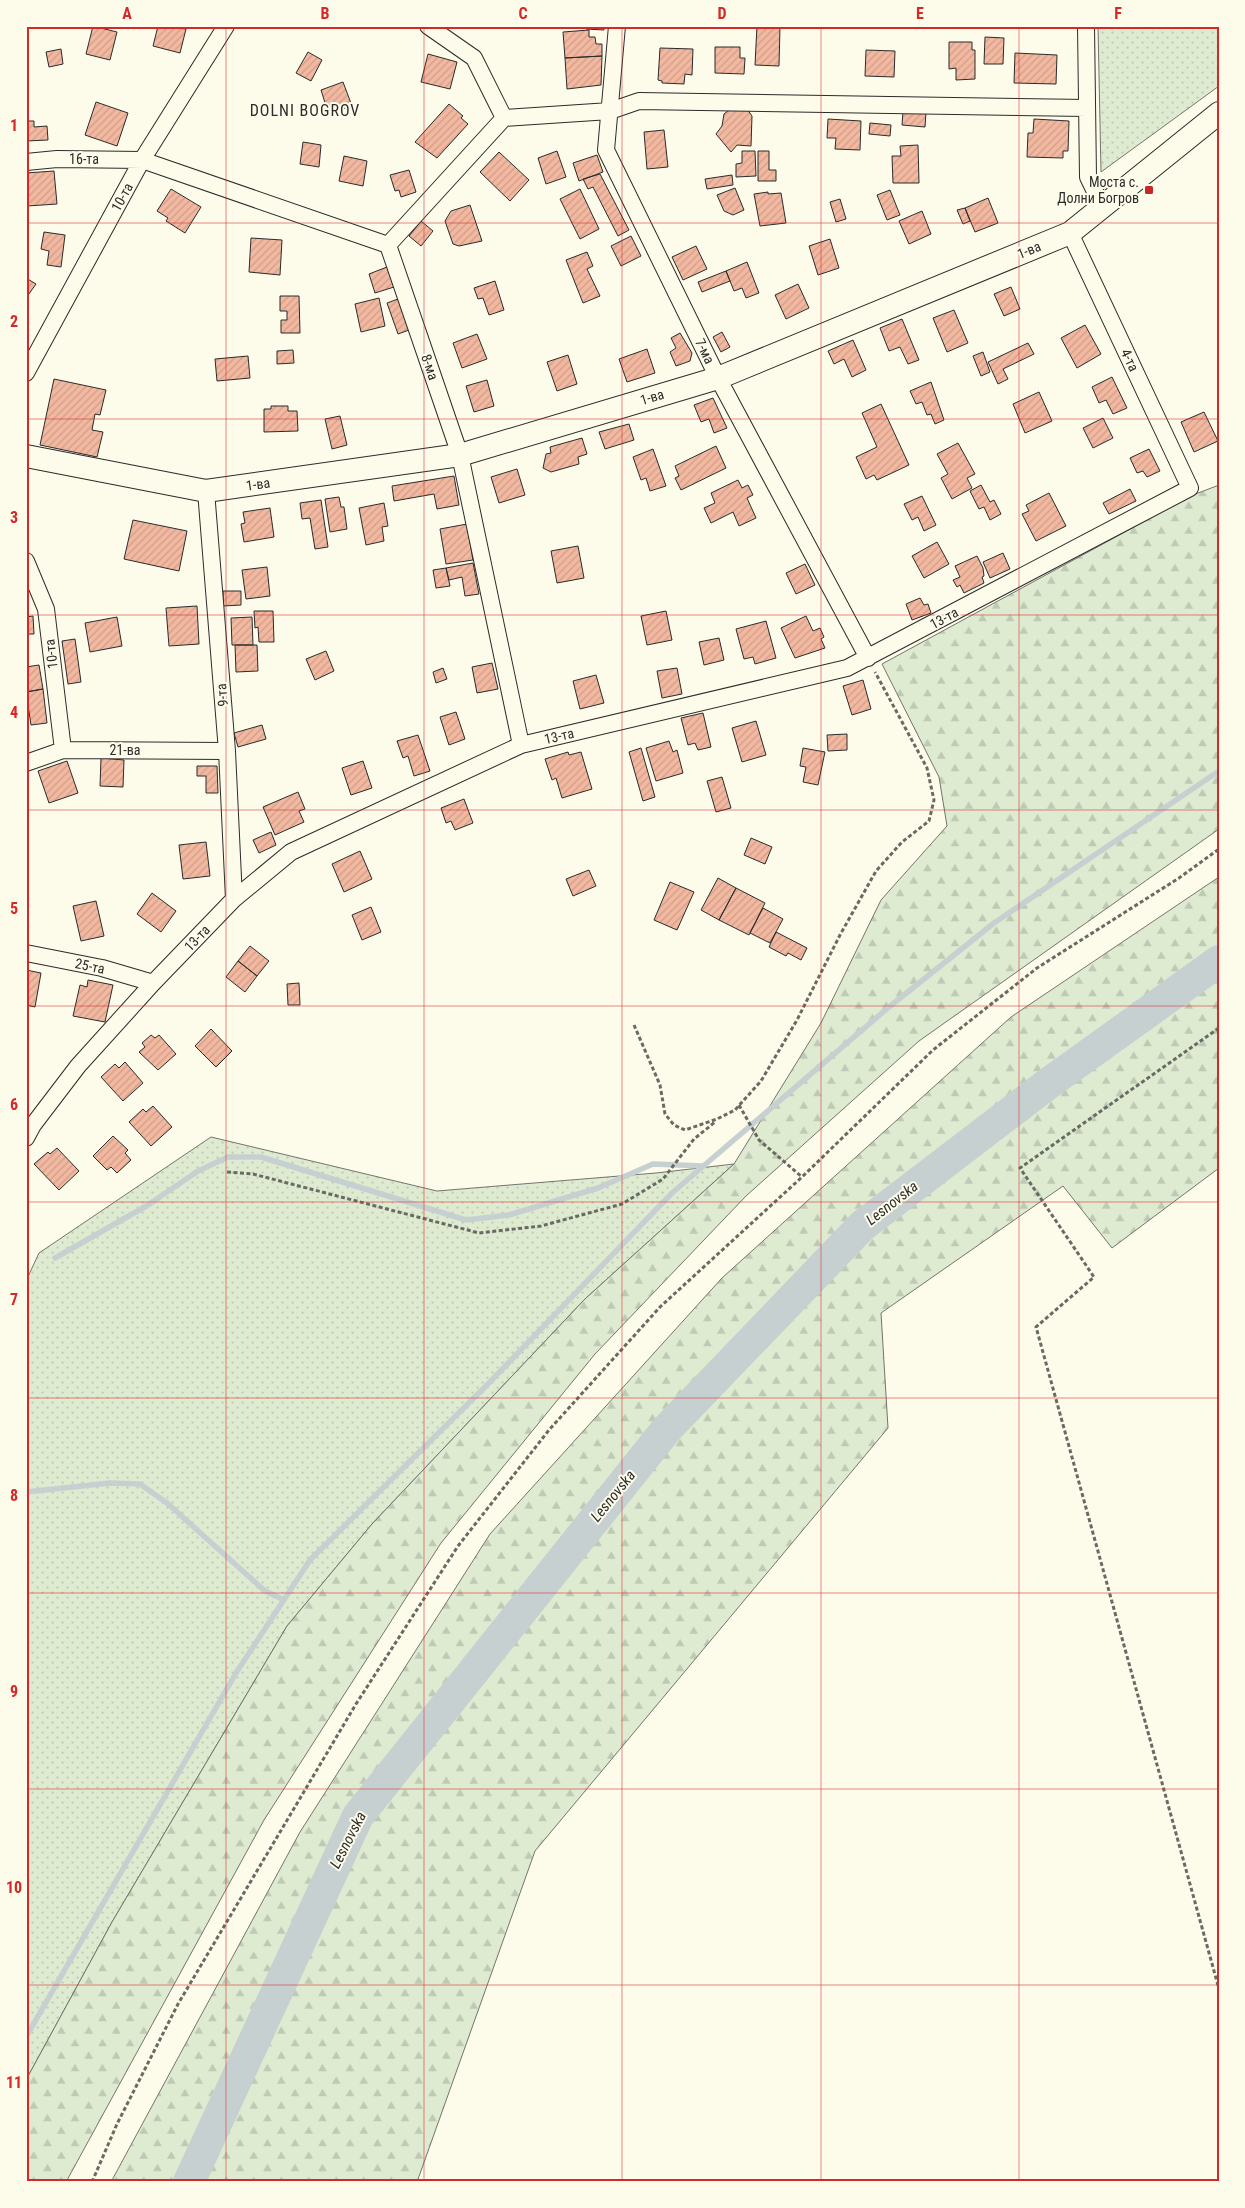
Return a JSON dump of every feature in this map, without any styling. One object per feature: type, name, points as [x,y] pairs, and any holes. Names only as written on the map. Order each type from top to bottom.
[{"type":"street","name":"10-та","points":[[26,373],[142,160],[226,26]]},
{"type":"street","points":[[428,26],[474,58],[504,118]]},
{"type":"street","name":"7-ма","points":[[616,26],[606,150],[718,378],[868,658]]},
{"type":"street","points":[[1086,26],[1088,177],[1103,208]]},
{"type":"street","points":[[142,160],[388,245],[504,118],[610,111],[639,101],[1087,108]]},
{"type":"street","name":"1-ва","points":[[26,456],[206,491],[460,454],[718,378],[1070,233],[1219,112]]},
{"type":"street","name":"16-та","points":[[26,162],[57,159],[142,160]]},
{"type":"street","name":"4-та","points":[[1070,233],[1190,488]]},
{"type":"street","name":"8-ма","points":[[388,245],[460,454],[521,745]]},
{"type":"street","name":"13-та","points":[[26,1138],[33,1125],[78,1066],[153,984],[234,899],[291,852],[521,745],[847,668],[1190,488]]},
{"type":"street","name":"9-та","points":[[206,491],[227,750],[234,899]]},
{"type":"street","name":"10-та","points":[[26,561],[46,609],[63,750]]},
{"type":"street","name":"21-ва","points":[[26,763],[63,750],[227,750]]},
{"type":"street","name":"25-та","points":[[26,953],[102,968],[153,984]]},
{"type":"path","points":[[228,1172],[253,1174],[479,1234],[541,1226],[622,1204],[662,1179],[694,1139],[739,1105],[761,1080],[797,1020],[840,935],[876,871],[902,842],[929,820],[934,800],[927,768],[868,658]]},
{"type":"path","points":[[92,2182],[117,2124],[178,2004],[356,1704],[458,1546],[549,1430],[660,1307],[802,1178],[933,1050],[1037,968],[1179,878],[1219,849]]},
{"type":"path","points":[[634,1025],[660,1085],[665,1114],[674,1125],[685,1130],[718,1120]]},
{"type":"path","points":[[1219,1028],[1020,1168],[1094,1277],[1036,1327],[1219,1989]]},
{"type":"path","points":[[739,1105],[759,1140],[802,1178]]},
{"type":"green space","points":[[1098,26],[1219,26],[1219,86],[1101,172]]},
{"type":"green space","points":[[1219,485],[1219,829],[919,1041],[746,1196],[595,1354],[441,1543],[264,1820],[66,2182],[26,2182],[26,2080],[112,1922],[287,1626],[372,1524],[585,1299],[734,1164],[821,1023],[881,900],[947,826],[939,777],[882,664],[1193,495]]},
{"type":"green space","points":[[1219,877],[1219,1168],[1112,1248],[1063,1186],[881,1313],[888,1428],[535,1851],[417,2182],[111,2182],[300,1832],[490,1534],[722,1278],[1011,1017]]},
{"type":"green space","points":[[211,1137],[437,1191],[656,1173],[734,1164],[585,1299],[372,1524],[287,1626],[112,1922],[26,2080],[26,1281],[39,1253]]},
{"type":"building","points":[[93,26],[117,32],[110,60],[86,54]]},
{"type":"building","points":[[158,26],[186,29],[180,53],[153,46]]},
{"type":"building","points":[[586,26],[604,26],[604,30],[586,29]]},
{"type":"building","points":[[757,26],[780,26],[779,66],[755,65]]},
{"type":"building","points":[[589,30],[589,37],[595,37],[596,44],[602,44],[602,56],[565,58],[563,32]]},
{"type":"building","points":[[985,37],[1004,38],[1003,64],[984,64]]},
{"type":"building","points":[[949,42],[972,42],[972,50],[975,50],[975,79],[956,80],[956,68],[949,69]]},
{"type":"building","points":[[715,47],[740,47],[740,58],[745,58],[744,74],[715,73]]},
{"type":"building","points":[[660,48],[693,49],[692,75],[685,74],[684,84],[662,83],[662,81],[658,80]]},
{"type":"building","points":[[61,49],[63,64],[49,67],[46,52]]},
{"type":"building","points":[[866,50],[895,51],[894,77],[865,76]]},
{"type":"building","points":[[308,52],[322,60],[311,81],[296,73]]},
{"type":"building","points":[[1015,53],[1057,55],[1056,84],[1014,83]]},
{"type":"building","points":[[428,54],[457,62],[450,89],[421,82]]},
{"type":"building","points":[[602,56],[601,85],[567,89],[565,58]]},
{"type":"building","points":[[343,82],[352,106],[337,111],[334,103],[326,106],[321,90]]},
{"type":"building","points":[[96,102],[128,113],[117,146],[85,135]]},
{"type":"building","points":[[449,104],[463,116],[461,118],[468,124],[437,158],[415,142]]},
{"type":"building","points":[[730,109],[747,109],[752,116],[751,146],[737,145],[731,152],[716,134],[722,126],[724,114]]},
{"type":"building","points":[[903,111],[926,112],[925,127],[902,125]]},
{"type":"building","points":[[828,119],[861,121],[860,150],[835,149],[836,138],[827,138]]},
{"type":"building","points":[[1034,119],[1069,121],[1068,151],[1063,151],[1063,158],[1027,157],[1028,133],[1033,133]]},
{"type":"building","points":[[26,121],[34,121],[34,127],[47,126],[48,140],[26,141]]},
{"type":"building","points":[[870,123],[891,125],[890,136],[869,134]]},
{"type":"building","points":[[664,130],[668,167],[647,169],[644,132]]},
{"type":"building","points":[[303,142],[321,145],[319,167],[300,164]]},
{"type":"building","points":[[918,145],[919,183],[893,183],[892,156],[901,156],[900,146]]},
{"type":"building","points":[[557,151],[566,177],[546,184],[538,158]]},
{"type":"building","points":[[742,151],[755,151],[756,176],[736,177],[736,164],[742,163]]},
{"type":"building","points":[[758,151],[769,151],[769,170],[776,170],[776,181],[758,181]]},
{"type":"building","points":[[499,152],[529,180],[510,201],[480,172]]},
{"type":"building","points":[[597,155],[603,172],[579,181],[573,163]]},
{"type":"building","points":[[344,156],[367,161],[363,186],[339,181]]},
{"type":"building","points":[[409,170],[416,192],[401,197],[399,190],[395,191],[390,175]]},
{"type":"building","points":[[54,171],[57,204],[27,206],[26,173]]},
{"type":"building","points":[[600,174],[629,230],[618,236],[593,187],[588,189],[583,179]]},
{"type":"building","points":[[732,175],[733,185],[707,189],[705,179]]},
{"type":"building","points":[[735,188],[744,210],[733,215],[724,211],[717,195]]},
{"type":"building","points":[[171,189],[201,207],[185,233],[166,221],[168,218],[157,211]]},
{"type":"building","points":[[580,189],[599,229],[580,239],[560,199]]},
{"type":"building","points":[[890,190],[900,215],[887,220],[877,195]]},
{"type":"building","points":[[768,192],[768,194],[781,193],[786,223],[760,226],[754,194]]},
{"type":"building","points":[[988,198],[998,223],[975,232],[965,208]]},
{"type":"building","points":[[840,199],[846,219],[836,222],[830,202]]},
{"type":"building","points":[[470,205],[482,241],[459,246],[453,244],[445,221],[451,211]]},
{"type":"building","points":[[965,208],[970,221],[963,224],[957,210]]},
{"type":"building","points":[[922,211],[931,234],[909,244],[899,221]]},
{"type":"building","points":[[421,221],[433,231],[421,246],[409,236]]},
{"type":"building","points":[[44,232],[65,235],[61,267],[47,265],[49,251],[41,249]]},
{"type":"building","points":[[631,236],[641,256],[621,266],[611,246]]},
{"type":"building","points":[[251,238],[282,240],[280,275],[249,272]]},
{"type":"building","points":[[830,239],[839,268],[818,275],[809,246]]},
{"type":"building","points":[[696,246],[707,269],[683,280],[672,257]]},
{"type":"building","points":[[587,252],[593,266],[587,269],[600,296],[583,303],[566,260]]},
{"type":"building","points":[[747,262],[759,293],[746,298],[742,288],[734,291],[726,271]]},
{"type":"building","points":[[387,267],[394,287],[375,293],[369,274]]},
{"type":"building","points":[[726,271],[730,281],[702,292],[698,282]]},
{"type":"building","points":[[26,278],[36,284],[26,298]]},
{"type":"building","points":[[495,281],[504,310],[489,315],[483,298],[478,299],[474,288]]},
{"type":"building","points":[[798,284],[809,308],[786,319],[775,295]]},
{"type":"building","points":[[1011,287],[1020,309],[1004,316],[994,294]]},
{"type":"building","points":[[280,296],[299,296],[300,333],[281,333],[281,320],[287,320],[287,311],[280,311]]},
{"type":"building","points":[[379,298],[385,326],[361,332],[355,304]]},
{"type":"building","points":[[398,299],[409,330],[398,334],[387,303]]},
{"type":"building","points":[[954,310],[968,343],[947,352],[933,318]]},
{"type":"building","points":[[902,319],[919,360],[908,364],[900,347],[889,351],[880,328]]},
{"type":"building","points":[[1085,325],[1101,354],[1077,368],[1061,338]]},
{"type":"building","points":[[722,332],[730,347],[721,352],[713,337]]},
{"type":"building","points":[[680,333],[692,353],[690,361],[676,366],[670,352],[676,348],[671,338]]},
{"type":"building","points":[[477,334],[487,359],[462,368],[453,343]]},
{"type":"building","points":[[853,340],[866,370],[852,377],[844,359],[834,364],[828,351]]},
{"type":"building","points":[[1028,343],[1034,354],[1003,369],[1008,379],[998,384],[988,362]]},
{"type":"building","points":[[647,349],[655,373],[627,382],[619,359]]},
{"type":"building","points":[[293,350],[294,363],[277,364],[277,351]]},
{"type":"building","points":[[983,352],[990,372],[981,376],[973,356]]},
{"type":"building","points":[[568,355],[577,384],[557,391],[547,362]]},
{"type":"building","points":[[248,356],[250,378],[217,381],[215,359]]},
{"type":"building","points":[[1112,377],[1127,408],[1113,414],[1106,400],[1099,403],[1092,387]]},
{"type":"building","points":[[54,379],[106,390],[100,415],[95,414],[92,430],[103,432],[97,457],[40,445]]},
{"type":"building","points":[[487,380],[494,406],[474,412],[466,386]]},
{"type":"building","points":[[931,382],[944,420],[935,424],[931,414],[927,415],[922,402],[916,404],[910,391]]},
{"type":"building","points":[[1039,392],[1052,421],[1025,433],[1013,404]]},
{"type":"building","points":[[713,398],[727,428],[714,433],[709,419],[701,422],[694,405]]},
{"type":"building","points":[[881,404],[909,465],[877,480],[874,475],[866,479],[856,457],[877,447],[862,413]]},
{"type":"building","points":[[271,406],[288,406],[288,411],[297,411],[298,431],[264,432],[264,409],[271,409]]},
{"type":"building","points":[[1204,412],[1218,441],[1194,452],[1181,422]]},
{"type":"building","points":[[340,416],[347,445],[332,449],[325,419]]},
{"type":"building","points":[[1103,418],[1113,438],[1093,448],[1083,428]]},
{"type":"building","points":[[629,424],[634,440],[605,449],[599,432]]},
{"type":"building","points":[[582,438],[587,454],[578,457],[579,464],[551,472],[543,468],[546,454],[551,453],[550,447]]},
{"type":"building","points":[[958,443],[975,474],[967,478],[972,488],[952,499],[941,478],[948,474],[937,454]]},
{"type":"building","points":[[716,446],[726,468],[681,490],[675,478],[679,476],[675,466]]},
{"type":"building","points":[[653,449],[666,486],[650,491],[646,478],[641,480],[633,457]]},
{"type":"building","points":[[1149,449],[1160,471],[1147,477],[1143,471],[1137,473],[1130,458]]},
{"type":"building","points":[[517,469],[525,495],[499,503],[491,477]]},
{"type":"building","points":[[454,476],[459,505],[437,509],[434,494],[394,501],[392,486]]},
{"type":"building","points":[[738,480],[742,488],[748,485],[753,495],[747,498],[756,518],[739,526],[733,512],[711,523],[704,508],[715,503],[711,493]]},
{"type":"building","points":[[981,485],[990,502],[994,500],[1001,514],[990,520],[984,507],[979,509],[970,491]]},
{"type":"building","points":[[1130,489],[1136,501],[1109,514],[1103,503]]},
{"type":"building","points":[[1049,493],[1066,526],[1036,541],[1022,514],[1029,511],[1026,505]]},
{"type":"building","points":[[922,496],[936,525],[924,531],[918,517],[912,520],[904,504]]},
{"type":"building","points":[[339,497],[341,507],[344,507],[347,529],[330,532],[325,499]]},
{"type":"building","points":[[321,500],[328,547],[315,549],[310,518],[302,519],[300,503]]},
{"type":"building","points":[[384,503],[388,526],[382,527],[384,541],[366,545],[359,508]]},
{"type":"building","points":[[270,508],[274,537],[244,542],[241,524],[245,523],[243,512]]},
{"type":"building","points":[[133,520],[187,531],[179,571],[124,559]]},
{"type":"building","points":[[467,524],[473,560],[446,564],[440,529]]},
{"type":"building","points":[[937,542],[949,564],[924,578],[912,556]]},
{"type":"building","points":[[578,546],[584,578],[557,583],[551,551]]},
{"type":"building","points":[[1003,553],[1010,569],[990,578],[983,562]]},
{"type":"building","points":[[977,556],[983,568],[984,576],[982,577],[984,583],[964,593],[960,585],[957,587],[953,580],[960,577],[955,566]]},
{"type":"building","points":[[473,563],[479,594],[465,596],[462,577],[449,580],[446,568]]},
{"type":"building","points":[[805,564],[815,585],[796,594],[786,573]]},
{"type":"building","points":[[267,567],[270,596],[246,599],[242,570]]},
{"type":"building","points":[[446,568],[450,586],[436,588],[433,570]]},
{"type":"building","points":[[223,591],[241,591],[241,605],[223,606]]},
{"type":"building","points":[[920,598],[924,605],[928,604],[931,613],[912,620],[906,604]]},
{"type":"building","points":[[197,606],[199,644],[169,646],[166,608]]},
{"type":"building","points":[[254,611],[273,611],[274,642],[259,642],[258,627],[255,628]]},
{"type":"building","points":[[666,611],[672,640],[647,645],[641,616]]},
{"type":"building","points":[[33,616],[34,634],[26,634],[26,617]]},
{"type":"building","points":[[806,616],[813,631],[820,628],[824,637],[821,639],[825,648],[795,658],[781,628]]},
{"type":"building","points":[[117,617],[122,646],[90,652],[85,623]]},
{"type":"building","points":[[252,617],[253,645],[232,645],[231,618]]},
{"type":"building","points":[[766,621],[776,658],[755,664],[753,657],[744,659],[736,629]]},
{"type":"building","points":[[719,638],[724,660],[704,665],[699,642]]},
{"type":"building","points":[[75,639],[81,682],[68,684],[62,641]]},
{"type":"building","points":[[235,645],[257,645],[258,671],[236,672]]},
{"type":"building","points":[[326,651],[334,671],[315,680],[306,659]]},
{"type":"building","points":[[492,663],[498,689],[477,693],[472,667]]},
{"type":"building","points":[[39,665],[43,689],[26,692],[26,667]]},
{"type":"building","points":[[443,668],[447,679],[436,683],[433,672]]},
{"type":"building","points":[[677,668],[682,694],[662,698],[657,671]]},
{"type":"building","points":[[596,675],[604,703],[580,709],[573,681]]},
{"type":"building","points":[[863,680],[871,709],[852,715],[843,686]]},
{"type":"building","points":[[43,689],[47,723],[31,725],[28,705],[26,705],[26,692]]},
{"type":"building","points":[[456,712],[465,739],[449,745],[440,717]]},
{"type":"building","points":[[703,713],[711,747],[698,750],[695,743],[688,745],[681,718]]},
{"type":"building","points":[[756,721],[766,755],[742,762],[732,728]]},
{"type":"building","points":[[262,725],[266,739],[238,747],[234,733]]},
{"type":"building","points":[[847,734],[847,750],[828,751],[827,735]]},
{"type":"building","points":[[418,735],[430,771],[414,776],[408,756],[403,758],[397,741]]},
{"type":"building","points":[[669,741],[673,752],[677,750],[683,773],[656,781],[646,748]]},
{"type":"building","points":[[641,748],[655,797],[643,801],[629,752]]},
{"type":"building","points":[[803,748],[825,752],[818,785],[803,782],[806,767],[800,766]]},
{"type":"building","points":[[568,752],[569,755],[581,752],[592,789],[562,798],[556,778],[552,780],[545,759]]},
{"type":"building","points":[[101,758],[124,760],[123,787],[100,786]]},
{"type":"building","points":[[67,761],[78,793],[49,803],[38,771]]},
{"type":"building","points":[[363,761],[372,788],[351,795],[342,768]]},
{"type":"building","points":[[197,766],[217,766],[218,793],[206,793],[206,776],[197,776]]},
{"type":"building","points":[[722,777],[731,808],[716,812],[707,781]]},
{"type":"building","points":[[298,792],[305,809],[299,811],[304,822],[275,835],[263,807]]},
{"type":"building","points":[[464,799],[473,823],[455,830],[451,821],[446,823],[441,808]]},
{"type":"building","points":[[271,832],[276,845],[259,853],[253,840]]},
{"type":"building","points":[[751,838],[772,847],[765,864],[744,855]]},
{"type":"building","points":[[206,842],[210,876],[183,879],[179,845]]},
{"type":"building","points":[[360,851],[372,879],[344,892],[332,864]]},
{"type":"building","points":[[589,870],[596,886],[573,896],[566,879]]},
{"type":"building","points":[[718,878],[736,888],[719,920],[701,910]]},
{"type":"building","points":[[670,882],[694,892],[677,930],[654,920]]},
{"type":"building","points":[[736,888],[765,903],[749,935],[719,920]]},
{"type":"building","points":[[152,893],[176,911],[161,932],[137,914]]},
{"type":"building","points":[[96,901],[104,936],[81,941],[73,906]]},
{"type":"building","points":[[371,907],[381,932],[362,940],[352,915]]},
{"type":"building","points":[[763,908],[783,919],[770,943],[750,933]]},
{"type":"building","points":[[776,932],[807,948],[801,960],[788,953],[786,956],[769,947]]},
{"type":"building","points":[[250,946],[269,961],[257,976],[238,961]]},
{"type":"building","points":[[238,961],[257,976],[245,992],[226,977]]},
{"type":"building","points":[[26,970],[41,973],[35,1007],[26,1005]]},
{"type":"building","points":[[88,980],[113,985],[105,1022],[73,1016],[80,985],[87,987]]},
{"type":"building","points":[[299,983],[300,1005],[288,1005],[287,984]]},
{"type":"building","points":[[211,1029],[232,1051],[216,1067],[195,1046]]},
{"type":"building","points":[[151,1035],[155,1038],[159,1035],[176,1054],[158,1070],[139,1052],[145,1047],[142,1043]]},
{"type":"building","points":[[125,1062],[143,1083],[123,1101],[101,1077],[115,1064],[119,1068]]},
{"type":"building","points":[[153,1106],[172,1127],[151,1146],[129,1122],[143,1109],[146,1112]]},
{"type":"building","points":[[113,1136],[128,1150],[125,1153],[131,1160],[117,1173],[111,1167],[107,1170],[93,1156]]},
{"type":"building","points":[[57,1148],[79,1171],[59,1190],[34,1164],[48,1152],[50,1154]]},
{"type":"waterway","points":[[26,2037],[236,1673],[310,1560],[486,1386],[672,1193],[889,1007],[994,923],[1219,771]]},
{"type":"waterway","name":"Lesnovska","points":[[189,2182],[358,1816],[666,1430],[862,1226],[1049,1083],[1219,961]]},
{"type":"waterway","points":[[55,1258],[148,1205],[198,1171],[228,1157],[261,1157],[466,1220],[509,1215],[598,1188],[653,1164],[704,1166]]},
{"type":"waterway","points":[[26,1492],[110,1483],[140,1484],[167,1503],[265,1591],[284,1600]]},
{"type":"place","name":"Моста с. Долни Богров","points":[[1149,190]]},
{"type":"district","name":"DOLNI BOGROV","points":[[305,110]]}]
